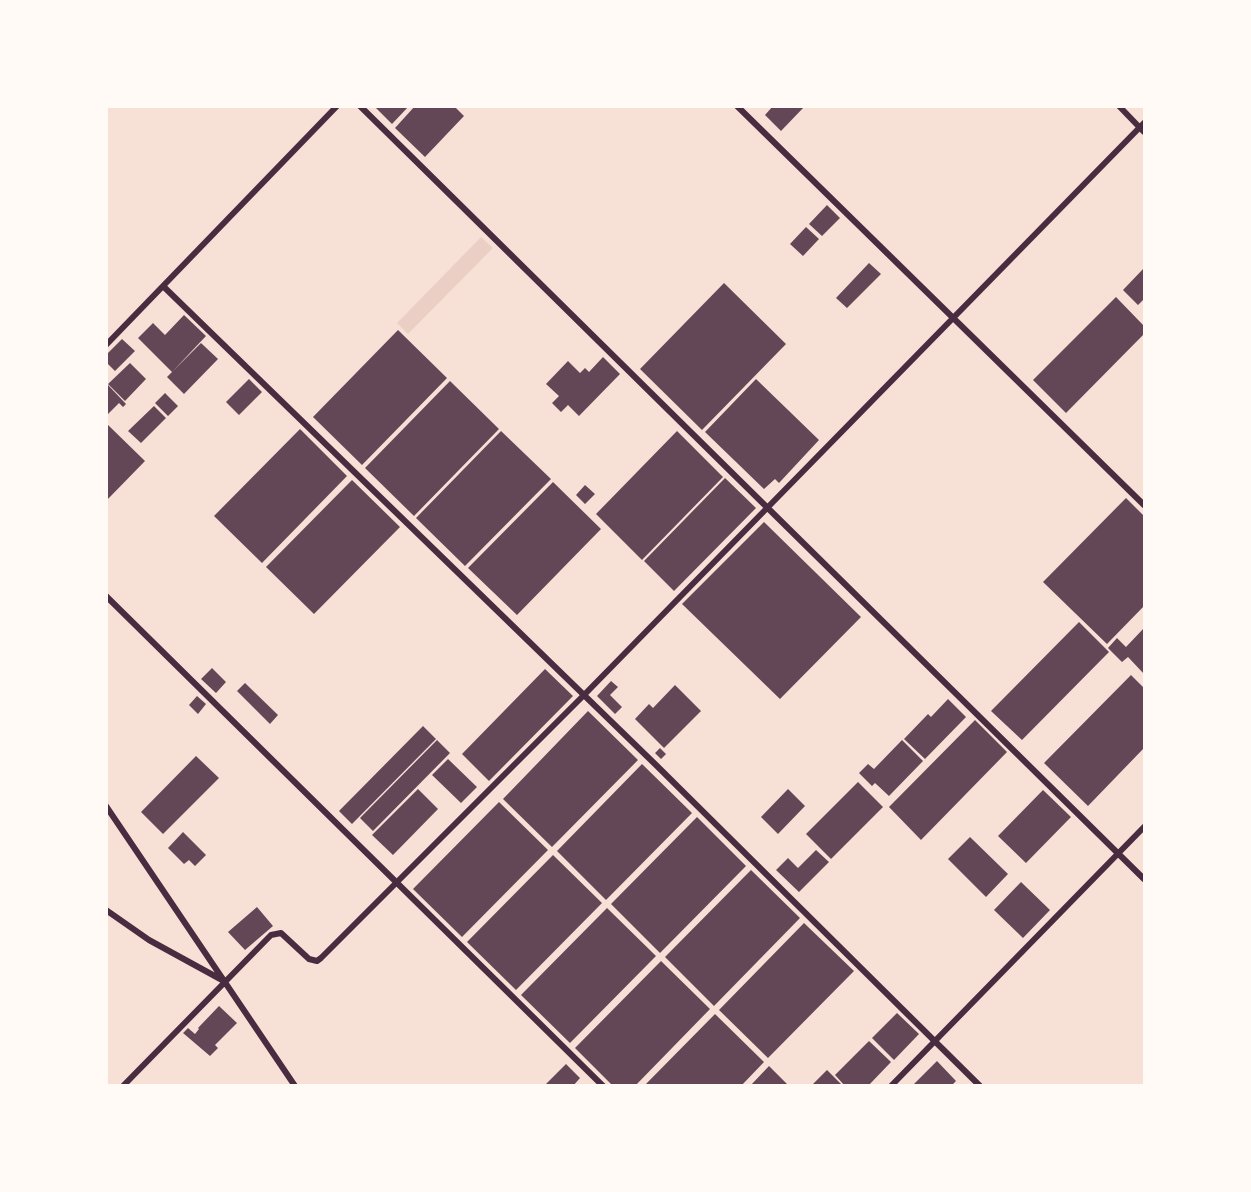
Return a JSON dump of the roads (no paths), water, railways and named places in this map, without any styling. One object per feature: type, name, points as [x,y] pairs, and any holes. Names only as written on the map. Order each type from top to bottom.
[{"type":"street","points":[[106,345],[337,106]]},
{"type":"street","points":[[360,106],[1144,879]]},
{"type":"street","points":[[737,106],[1144,505]]},
{"type":"street","points":[[123,1086],[276,933],[286,936],[309,959],[317,961],[584,695],[953,316],[1143,127],[1119,106]]},
{"type":"street","points":[[164,287],[584,695],[980,1086]]},
{"type":"street","points":[[106,596],[603,1086]]},
{"type":"street","points":[[106,806],[295,1086]]},
{"type":"street","points":[[891,1086],[1144,827]]},
{"type":"street","points":[[106,910],[149,939],[225,982]]}]
